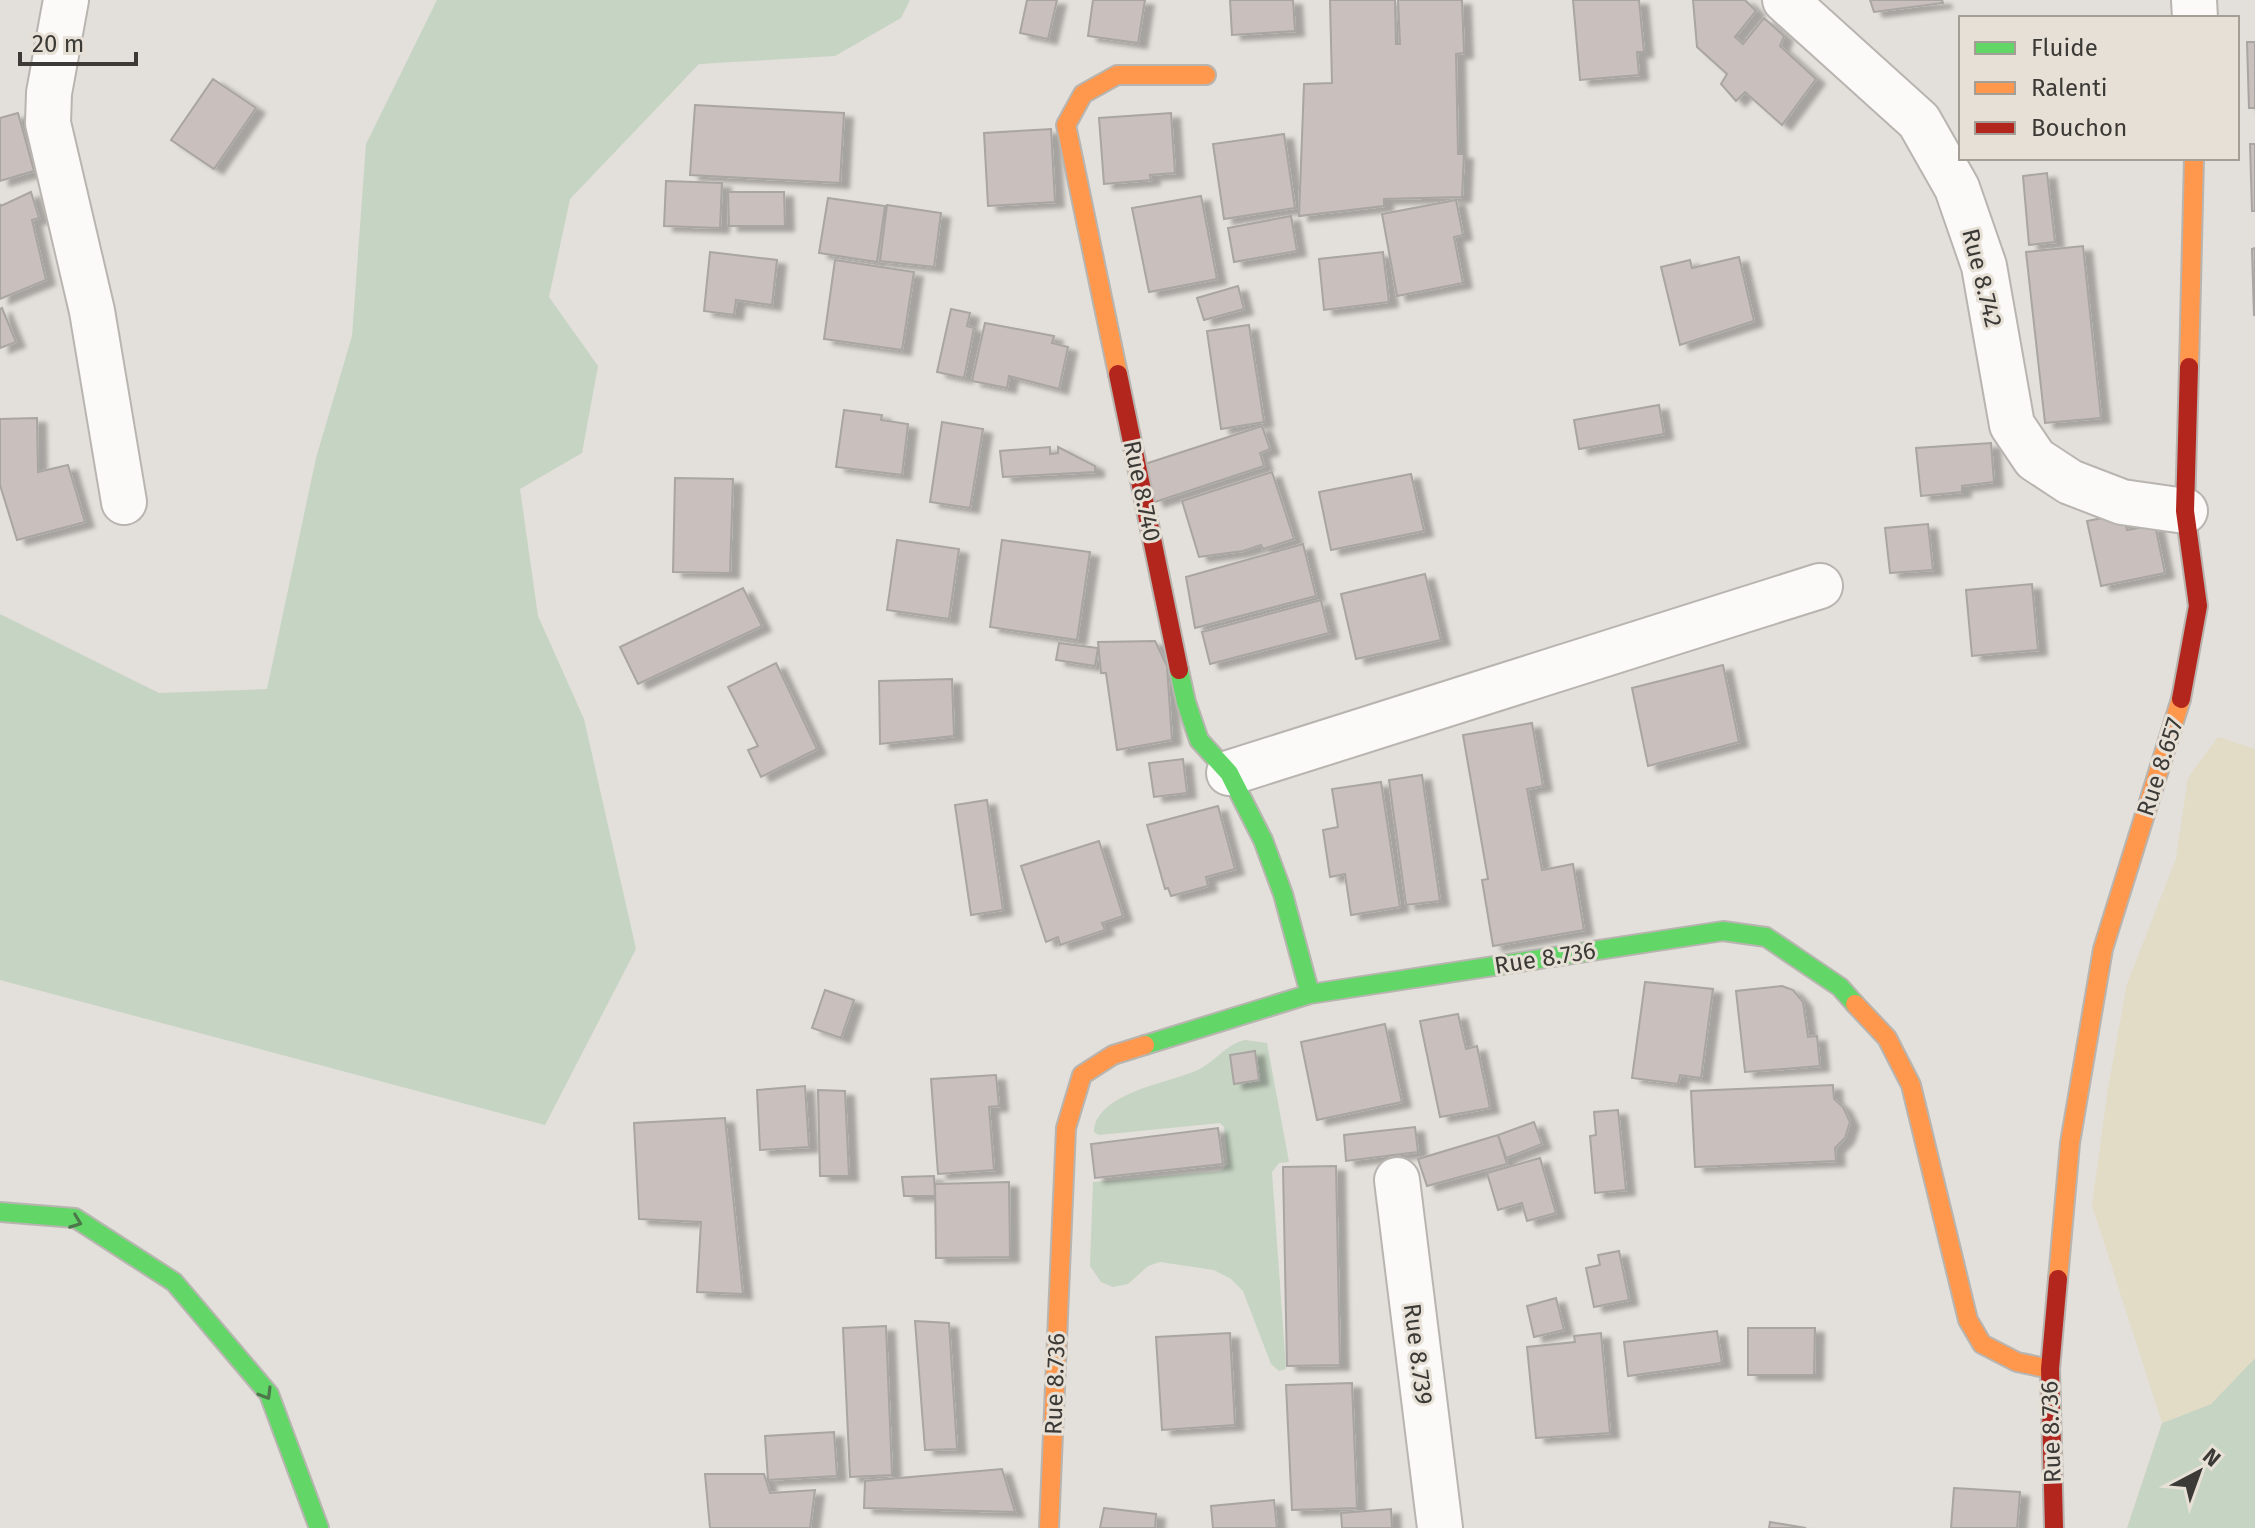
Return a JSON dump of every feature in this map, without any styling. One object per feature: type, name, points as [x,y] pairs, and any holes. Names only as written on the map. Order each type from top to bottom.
[{"type":"main road","name":"Rue 8.740","points":[[1206,75],[1117,75],[1083,94],[1066,125],[1186,702],[1199,740],[1229,773],[1263,840],[1283,894],[1310,994]]},
{"type":"main road","name":"Rue 8.657","points":[[2050,1369],[2070,1143],[2103,949],[2179,708],[2198,606],[2185,511],[2194,160]]},
{"type":"main road","name":"Rue 8.736","points":[[1049,1528],[1066,1128],[1082,1075],[1113,1055],[1310,994],[1723,931],[1766,937],[1840,987],[1887,1038],[1911,1085],[1968,1320],[1982,1344],[2017,1362],[2050,1369],[2054,1528]]},
{"type":"main road","points":[[0,1212],[75,1218],[174,1282],[269,1394],[319,1528]]},
{"type":"street","points":[[66,0],[49,93],[48,123],[92,311],[124,502]]},
{"type":"street","name":"Rue 8.742","points":[[1785,0],[1919,121],[1957,188],[1984,266],[2012,425],[2035,459],[2070,482],[2122,502],[2185,511]]},
{"type":"street","points":[[1229,773],[1820,586]]},
{"type":"street","name":"Rue 8.739","points":[[1397,1180],[1440,1528]]},
{"type":"green space","points":[[437,0],[910,0],[901,18],[835,56],[699,64],[570,199],[549,297],[598,366],[582,453],[520,489],[538,616],[584,719],[636,949],[545,1125],[0,980],[0,614],[159,693],[267,689],[316,458],[352,336],[366,144]]},
{"type":"green space","points":[[1245,1040],[1267,1043],[1289,1162],[1279,1163],[1272,1172],[1286,1369],[1279,1371],[1271,1364],[1243,1291],[1231,1279],[1214,1270],[1160,1262],[1148,1266],[1128,1284],[1113,1287],[1101,1282],[1090,1266],[1093,1182],[1221,1171],[1228,1164],[1224,1127],[1220,1123],[1099,1135],[1094,1132],[1098,1119],[1120,1099],[1198,1070]]},
{"type":"green space","points":[[2255,1358],[2255,1528],[2127,1528],[2162,1423],[2211,1404]]},
{"type":"sand","points":[[2218,737],[2255,749],[2255,1358],[2211,1404],[2162,1423],[2092,1205],[2127,984],[2176,859],[2188,778]]},
{"type":"building","points":[[1027,0],[1057,0],[1048,39],[1020,33]]},
{"type":"building","points":[[1093,0],[1145,0],[1138,43],[1088,36]]},
{"type":"building","points":[[1230,0],[1293,0],[1295,31],[1232,35]]},
{"type":"building","points":[[1330,0],[1395,0],[1396,44],[1400,44],[1398,0],[1462,0],[1464,53],[1456,54],[1458,154],[1464,154],[1462,197],[1384,199],[1384,206],[1299,216],[1304,84],[1332,83]]},
{"type":"building","points":[[1573,0],[1639,0],[1644,52],[1637,52],[1639,75],[1580,80]]},
{"type":"building","points":[[1693,0],[1745,0],[1756,11],[1735,37],[1743,44],[1764,18],[1784,36],[1780,46],[1816,79],[1782,125],[1745,92],[1736,101],[1721,84],[1727,74],[1697,47]]},
{"type":"building","points":[[1870,0],[1942,0],[1943,3],[1874,12]]},
{"type":"building","points":[[2247,42],[2255,42],[2255,108],[2249,108]]},
{"type":"building","points":[[213,79],[256,108],[214,169],[171,140]]},
{"type":"building","points":[[695,105],[844,113],[840,183],[690,175]]},
{"type":"building","points":[[18,113],[34,171],[0,181],[0,118]]},
{"type":"building","points":[[1171,113],[1175,173],[1150,175],[1151,180],[1104,184],[1099,118]]},
{"type":"building","points":[[1051,129],[1055,202],[988,206],[984,133]]},
{"type":"building","points":[[1284,134],[1295,208],[1224,219],[1213,144]]},
{"type":"building","points":[[2250,144],[2255,144],[2255,211],[2252,211]]},
{"type":"building","points":[[2047,173],[2055,242],[2029,245],[2023,176]]},
{"type":"building","points":[[666,181],[722,183],[720,228],[664,226]]},
{"type":"building","points":[[31,192],[39,218],[32,220],[46,280],[0,299],[0,204]]},
{"type":"building","points":[[728,192],[784,192],[785,226],[729,226]]},
{"type":"building","points":[[1201,196],[1217,279],[1149,292],[1132,208]]},
{"type":"building","points":[[828,198],[885,206],[877,262],[819,253]]},
{"type":"building","points":[[1456,200],[1463,235],[1454,237],[1463,283],[1397,296],[1382,214]]},
{"type":"building","points":[[887,205],[941,213],[934,267],[880,261]]},
{"type":"building","points":[[1291,216],[1297,251],[1234,262],[1228,228]]},
{"type":"building","points":[[2083,246],[2101,418],[2045,423],[2026,252]]},
{"type":"building","points":[[2255,248],[2255,315],[2254,315],[2252,249]]},
{"type":"building","points":[[710,252],[777,260],[772,305],[736,300],[734,315],[704,311]]},
{"type":"building","points":[[1383,252],[1389,302],[1324,310],[1319,259]]},
{"type":"building","points":[[1739,257],[1754,321],[1680,345],[1661,267],[1690,260],[1692,268]]},
{"type":"building","points":[[835,260],[914,272],[902,350],[824,339]]},
{"type":"building","points":[[1238,286],[1244,309],[1204,320],[1197,298]]},
{"type":"building","points":[[0,309],[16,342],[0,348]]},
{"type":"building","points":[[951,309],[970,313],[967,326],[974,328],[964,378],[937,372]]},
{"type":"building","points":[[985,323],[1054,336],[1052,343],[1068,347],[1059,389],[1009,376],[1007,388],[972,381]]},
{"type":"building","points":[[1249,325],[1264,422],[1221,429],[1207,331]]},
{"type":"building","points":[[1659,405],[1664,434],[1579,449],[1574,420]]},
{"type":"building","points":[[844,410],[882,415],[881,420],[908,424],[902,475],[836,467]]},
{"type":"building","points":[[37,418],[38,472],[68,465],[85,522],[17,540],[0,485],[0,419]]},
{"type":"building","points":[[942,422],[983,429],[970,508],[930,502]]},
{"type":"building","points":[[1262,426],[1270,449],[1260,453],[1264,466],[1155,502],[1142,465]]},
{"type":"building","points":[[1991,443],[1994,482],[1962,486],[1962,492],[1921,496],[1916,448]]},
{"type":"building","points":[[1050,447],[1050,454],[1058,453],[1058,447],[1095,466],[1095,472],[1003,477],[1000,451]]},
{"type":"building","points":[[1272,472],[1294,539],[1263,549],[1261,545],[1243,551],[1199,557],[1182,501]]},
{"type":"building","points":[[1411,474],[1424,531],[1331,550],[1319,492]]},
{"type":"building","points":[[675,478],[733,479],[730,573],[673,572]]},
{"type":"building","points":[[2123,514],[2127,530],[2155,525],[2165,573],[2101,586],[2087,521]]},
{"type":"building","points":[[1928,524],[1933,570],[1890,573],[1885,528]]},
{"type":"building","points":[[897,540],[959,549],[949,619],[887,610]]},
{"type":"building","points":[[1002,540],[1090,552],[1077,640],[990,627]]},
{"type":"building","points":[[1303,544],[1316,596],[1195,628],[1186,577]]},
{"type":"building","points":[[1425,574],[1441,640],[1356,659],[1341,594]]},
{"type":"building","points":[[2032,584],[2038,650],[1972,656],[1966,590]]},
{"type":"building","points":[[743,588],[762,626],[638,684],[620,647]]},
{"type":"building","points":[[1321,600],[1329,633],[1210,664],[1202,632]]},
{"type":"building","points":[[1155,641],[1167,666],[1172,740],[1117,750],[1106,673],[1101,673],[1098,642]]},
{"type":"building","points":[[1059,643],[1098,648],[1095,666],[1056,660]]},
{"type":"building","points":[[776,663],[817,749],[761,777],[748,750],[758,746],[728,687]]},
{"type":"building","points":[[1723,665],[1739,742],[1648,766],[1632,688]]},
{"type":"building","points":[[952,679],[954,736],[880,744],[879,681]]},
{"type":"building","points":[[1532,723],[1543,786],[1527,789],[1542,870],[1573,864],[1584,930],[1493,946],[1482,880],[1488,879],[1463,735]]},
{"type":"building","points":[[1183,759],[1187,793],[1154,797],[1149,763]]},
{"type":"building","points":[[1422,775],[1440,901],[1406,905],[1389,780]]},
{"type":"building","points":[[1381,782],[1400,907],[1351,915],[1345,874],[1330,877],[1323,830],[1338,827],[1332,789]]},
{"type":"building","points":[[987,800],[1003,910],[971,915],[955,805]]},
{"type":"building","points":[[1218,806],[1235,869],[1206,877],[1208,886],[1171,896],[1168,888],[1165,889],[1147,825]]},
{"type":"building","points":[[1099,841],[1123,916],[1102,923],[1105,930],[1060,945],[1058,937],[1046,942],[1021,866]]},
{"type":"building","points":[[1645,982],[1713,989],[1701,1078],[1680,1075],[1678,1084],[1632,1078]]},
{"type":"building","points":[[1782,986],[1793,990],[1803,1002],[1808,1037],[1817,1036],[1820,1066],[1745,1072],[1736,991]]},
{"type":"building","points":[[825,990],[854,1000],[841,1038],[812,1028]]},
{"type":"building","points":[[1458,1014],[1466,1049],[1477,1046],[1490,1108],[1440,1117],[1420,1021]]},
{"type":"building","points":[[1385,1024],[1402,1102],[1317,1120],[1301,1042]]},
{"type":"building","points":[[1255,1051],[1259,1080],[1234,1084],[1230,1055]]},
{"type":"building","points":[[996,1075],[999,1106],[989,1107],[994,1170],[938,1174],[931,1079]]},
{"type":"building","points":[[1833,1085],[1834,1099],[1843,1107],[1850,1122],[1845,1138],[1835,1148],[1836,1161],[1695,1167],[1691,1091]]},
{"type":"building","points":[[805,1086],[809,1147],[760,1150],[757,1090]]},
{"type":"building","points":[[818,1090],[845,1091],[849,1176],[820,1176]]},
{"type":"building","points":[[1618,1110],[1626,1190],[1595,1193],[1590,1136],[1596,1135],[1594,1112]]},
{"type":"building","points":[[725,1118],[743,1294],[697,1292],[701,1222],[639,1219],[634,1123]]},
{"type":"building","points":[[1534,1122],[1542,1144],[1506,1158],[1498,1135]]},
{"type":"building","points":[[1415,1127],[1418,1152],[1346,1161],[1344,1135]]},
{"type":"building","points":[[1218,1128],[1223,1164],[1095,1178],[1091,1144]]},
{"type":"building","points":[[1498,1135],[1507,1164],[1427,1186],[1418,1159]]},
{"type":"building","points":[[1540,1158],[1556,1213],[1527,1221],[1522,1203],[1498,1210],[1487,1173]]},
{"type":"building","points":[[1336,1166],[1340,1365],[1287,1366],[1283,1167]]},
{"type":"building","points":[[934,1176],[935,1196],[904,1196],[902,1177]]},
{"type":"building","points":[[1009,1182],[1010,1257],[936,1258],[935,1184]]},
{"type":"building","points":[[1619,1251],[1629,1300],[1594,1307],[1586,1268],[1600,1265],[1598,1255]]},
{"type":"building","points":[[1556,1298],[1564,1330],[1534,1337],[1527,1306]]},
{"type":"building","points":[[915,1321],[949,1323],[957,1449],[925,1450]]},
{"type":"building","points":[[886,1326],[892,1475],[850,1477],[843,1328]]},
{"type":"building","points":[[1748,1328],[1815,1328],[1814,1375],[1748,1375]]},
{"type":"building","points":[[1717,1331],[1722,1363],[1628,1376],[1624,1342]]},
{"type":"building","points":[[1230,1333],[1235,1425],[1162,1430],[1156,1337]]},
{"type":"building","points":[[1601,1333],[1610,1433],[1536,1438],[1527,1347],[1575,1342],[1574,1336]]},
{"type":"building","points":[[1352,1383],[1357,1508],[1292,1510],[1286,1385]]},
{"type":"building","points":[[834,1432],[837,1476],[768,1480],[765,1436]]},
{"type":"building","points":[[1002,1469],[1015,1512],[864,1508],[865,1481]]},
{"type":"building","points":[[705,1474],[764,1474],[770,1493],[815,1490],[810,1528],[710,1528]]},
{"type":"building","points":[[1954,1488],[2020,1492],[2017,1528],[1951,1528]]},
{"type":"building","points":[[1274,1500],[1277,1528],[1213,1528],[1211,1506]]},
{"type":"building","points":[[1104,1508],[1156,1514],[1155,1528],[1100,1528]]},
{"type":"building","points":[[1391,1509],[1392,1528],[1342,1528],[1341,1513]]},
{"type":"building","points":[[1770,1522],[1806,1528],[1769,1528]]},
{"type":"traffic: fast","points":[[1179,670],[1199,740],[1229,773],[1263,840],[1283,894],[1310,994]]},
{"type":"traffic: fast","points":[[1145,1045],[1310,994],[1723,931],[1766,937],[1840,987],[1855,1004]]},
{"type":"traffic: fast","points":[[0,1212],[75,1218],[174,1282],[269,1394],[319,1528]]},
{"type":"traffic: slow","points":[[1118,374],[1066,125],[1083,94],[1117,75],[1206,75]]},
{"type":"traffic: slow","points":[[2189,367],[2194,160]]},
{"type":"traffic: slow","points":[[2058,1279],[2070,1143],[2103,949],[2181,699]]},
{"type":"traffic: slow","points":[[1855,1004],[1887,1038],[1911,1085],[1968,1320],[1982,1344],[2017,1362],[2050,1369]]},
{"type":"traffic: slow","points":[[1049,1528],[1066,1128],[1082,1075],[1113,1055],[1145,1045]]},
{"type":"traffic: jam","points":[[2181,699],[2198,606],[2185,511],[2189,367]]},
{"type":"traffic: jam","points":[[1118,374],[1179,670]]},
{"type":"traffic: jam","points":[[2054,1528],[2050,1369],[2058,1279]]}]
